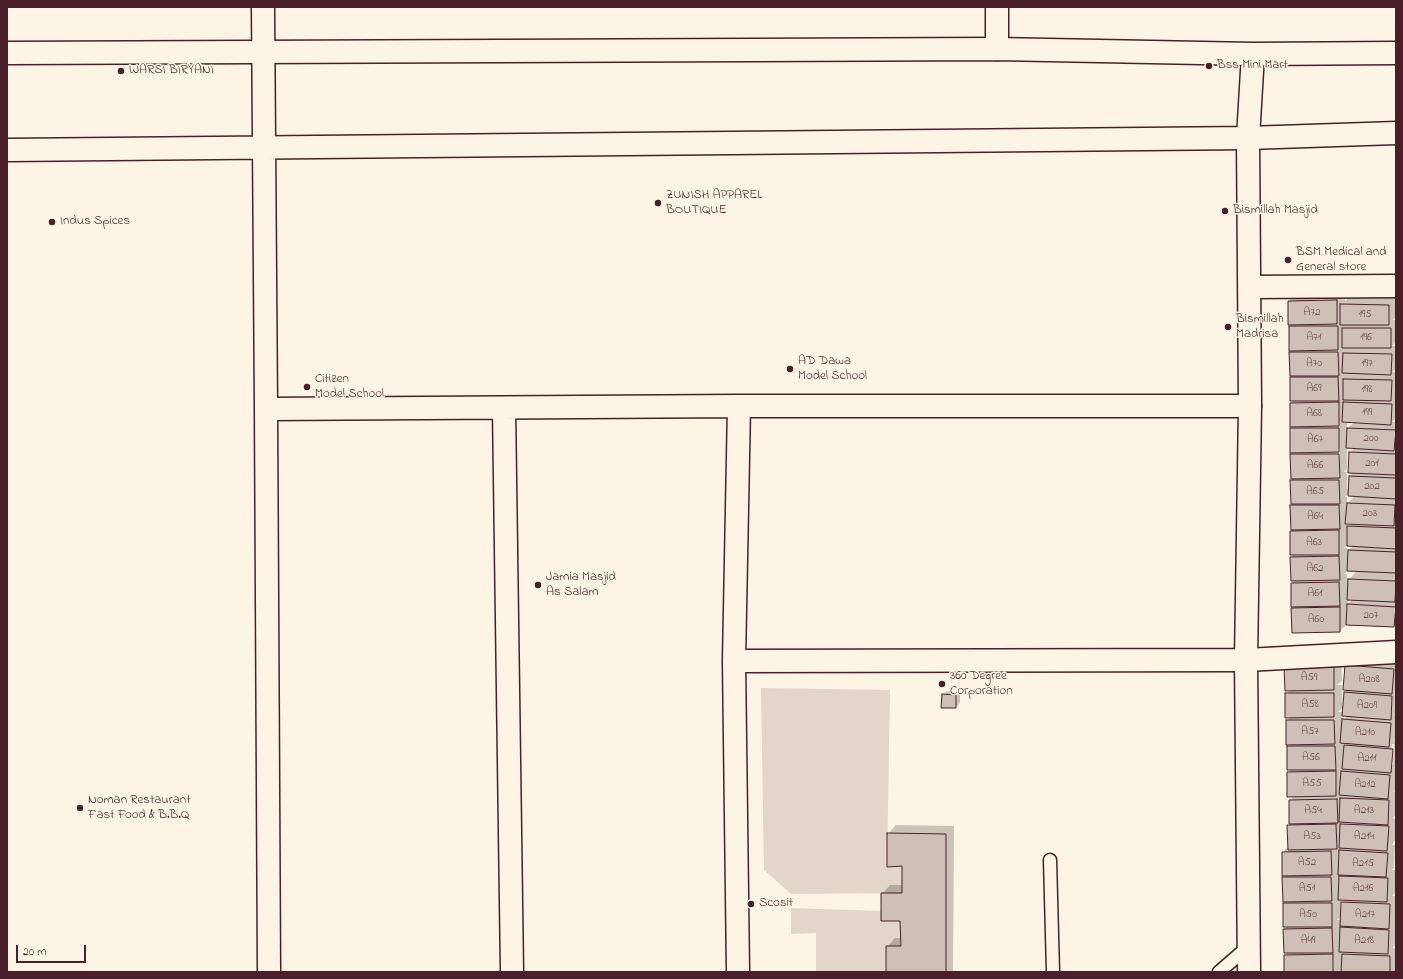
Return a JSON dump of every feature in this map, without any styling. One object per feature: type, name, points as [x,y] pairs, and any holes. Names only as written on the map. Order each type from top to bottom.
[{"type":"street","points":[[263,7],[269,972]]},
{"type":"street","points":[[997,7],[997,49]]},
{"type":"street","points":[[7,53],[997,49],[1253,54],[1396,52]]},
{"type":"street","points":[[1249,972],[1246,660],[1250,406],[1248,138],[1253,54]]},
{"type":"street","points":[[7,150],[1248,138],[1396,132]]},
{"type":"street","points":[[1250,287],[1396,286]]},
{"type":"street","points":[[266,409],[739,406],[1250,406]]},
{"type":"street","points":[[738,972],[734,661],[739,406]]},
{"type":"street","points":[[504,408],[512,972]]},
{"type":"street","points":[[734,661],[1246,660],[1396,652]]},
{"type":"lane","points":[[1050,860],[1053,972]]},
{"type":"lane","points":[[1219,972],[1249,946]]},
{"type":"shaded area","points":[[761,688],[890,690],[887,866],[902,866],[902,893],[791,894],[764,870]]},
{"type":"shaded area","points":[[791,908],[881,911],[881,921],[900,921],[901,946],[886,946],[886,972],[816,972],[816,933],[791,934]]},
{"type":"building","points":[[1337,300],[1337,324],[1288,325],[1288,301]]},
{"type":"building","points":[[1340,304],[1389,305],[1389,325],[1340,325]]},
{"type":"building","points":[[1289,326],[1338,326],[1338,350],[1289,351]]},
{"type":"building","points":[[1342,328],[1391,328],[1391,348],[1342,348]]},
{"type":"building","points":[[1289,352],[1338,352],[1339,376],[1290,376]]},
{"type":"building","points":[[1343,353],[1392,354],[1391,375],[1342,373]]},
{"type":"building","points":[[1290,377],[1338,377],[1339,401],[1290,401]]},
{"type":"building","points":[[1343,379],[1392,380],[1391,401],[1343,400]]},
{"type":"building","points":[[1339,402],[1339,426],[1290,427],[1290,403]]},
{"type":"building","points":[[1343,402],[1392,404],[1391,425],[1342,422]]},
{"type":"building","points":[[1290,428],[1339,428],[1339,452],[1290,453]]},
{"type":"building","points":[[1347,428],[1396,430],[1394,451],[1346,448]]},
{"type":"building","points":[[1349,452],[1396,454],[1396,475],[1348,473]]},
{"type":"building","points":[[1290,454],[1339,454],[1340,478],[1291,479]]},
{"type":"building","points":[[1349,476],[1396,478],[1396,499],[1348,496]]},
{"type":"building","points":[[1290,480],[1339,480],[1340,504],[1291,504]]},
{"type":"building","points":[[1347,503],[1395,505],[1394,526],[1345,524]]},
{"type":"building","points":[[1290,505],[1339,505],[1340,529],[1291,530]]},
{"type":"building","points":[[1347,526],[1396,528],[1396,549],[1347,546]]},
{"type":"building","points":[[1339,530],[1339,555],[1290,555],[1290,531]]},
{"type":"building","points":[[1348,550],[1396,552],[1396,573],[1347,571]]},
{"type":"building","points":[[1339,556],[1340,580],[1291,581],[1290,557]]},
{"type":"building","points":[[1348,579],[1396,581],[1395,602],[1347,600]]},
{"type":"building","points":[[1339,582],[1340,606],[1291,607],[1291,583]]},
{"type":"building","points":[[1347,604],[1396,607],[1394,627],[1346,625]]},
{"type":"building","points":[[1340,607],[1340,632],[1292,633],[1291,608]]},
{"type":"building","points":[[1345,665],[1394,669],[1392,694],[1343,690]]},
{"type":"building","points":[[1284,666],[1334,666],[1334,690],[1285,691]]},
{"type":"building","points":[[1344,692],[1392,696],[1391,720],[1342,716]]},
{"type":"building","points":[[1285,693],[1334,693],[1334,717],[1285,718]]},
{"type":"building","points":[[942,694],[956,695],[956,708],[941,708]]},
{"type":"building","points":[[1342,719],[1391,723],[1389,747],[1340,743]]},
{"type":"building","points":[[1286,720],[1334,720],[1335,744],[1286,745]]},
{"type":"building","points":[[1344,745],[1393,749],[1391,773],[1342,769]]},
{"type":"building","points":[[1287,746],[1335,746],[1336,770],[1287,770]]},
{"type":"building","points":[[1336,771],[1336,796],[1287,797],[1287,772]]},
{"type":"building","points":[[1341,771],[1390,775],[1388,799],[1339,795]]},
{"type":"building","points":[[1340,798],[1389,800],[1388,825],[1339,822]]},
{"type":"building","points":[[1337,799],[1338,823],[1289,824],[1289,800]]},
{"type":"building","points":[[1336,824],[1337,849],[1288,850],[1287,825]]},
{"type":"building","points":[[1340,824],[1389,826],[1387,851],[1339,848]]},
{"type":"building","points":[[887,833],[946,834],[946,972],[886,972],[886,946],[901,946],[900,921],[881,921],[881,893],[902,893],[902,866],[887,867]]},
{"type":"building","points":[[1339,850],[1388,853],[1386,877],[1338,875]]},
{"type":"building","points":[[1331,851],[1332,875],[1282,876],[1282,852]]},
{"type":"building","points":[[1339,876],[1388,878],[1387,902],[1338,900]]},
{"type":"building","points":[[1282,877],[1331,877],[1332,901],[1283,902]]},
{"type":"building","points":[[1341,902],[1390,904],[1389,929],[1340,926]]},
{"type":"building","points":[[1283,903],[1332,903],[1332,927],[1283,927]]},
{"type":"building","points":[[1340,927],[1389,930],[1388,954],[1339,952]]},
{"type":"building","points":[[1332,928],[1333,953],[1284,953],[1283,929]]},
{"type":"building","points":[[1333,954],[1333,972],[1284,972],[1284,955]]},
{"type":"building","points":[[1342,954],[1390,956],[1390,972],[1341,972]]},
{"type":"place","name":"Bss Mini Mart","points":[[1209,66]]},
{"type":"place","name":"WARSI BIRYANI","points":[[121,71]]},
{"type":"place","name":"ZUNISH APPAREL BOUTIQUE","points":[[658,203]]},
{"type":"place","name":"Bismillah Masjid","points":[[1225,211]]},
{"type":"place","name":"Indus Spices","points":[[52,222]]},
{"type":"place","name":"BSM Medical and General store","points":[[1288,260]]},
{"type":"place","name":"Bismillah Madrisa","points":[[1228,327]]},
{"type":"place","name":"AD Dawa Model School","points":[[790,369]]},
{"type":"place","name":"Citizen Model School","points":[[307,387]]},
{"type":"place","name":"Jamia Masjid As Salam","points":[[538,585]]},
{"type":"place","name":"360 Degree Corporation","points":[[942,684]]},
{"type":"place","name":"Noman Restaurant Fast Food & B.B.Q","points":[[80,808]]},
{"type":"place","name":"Scosit","points":[[751,904]]}]
